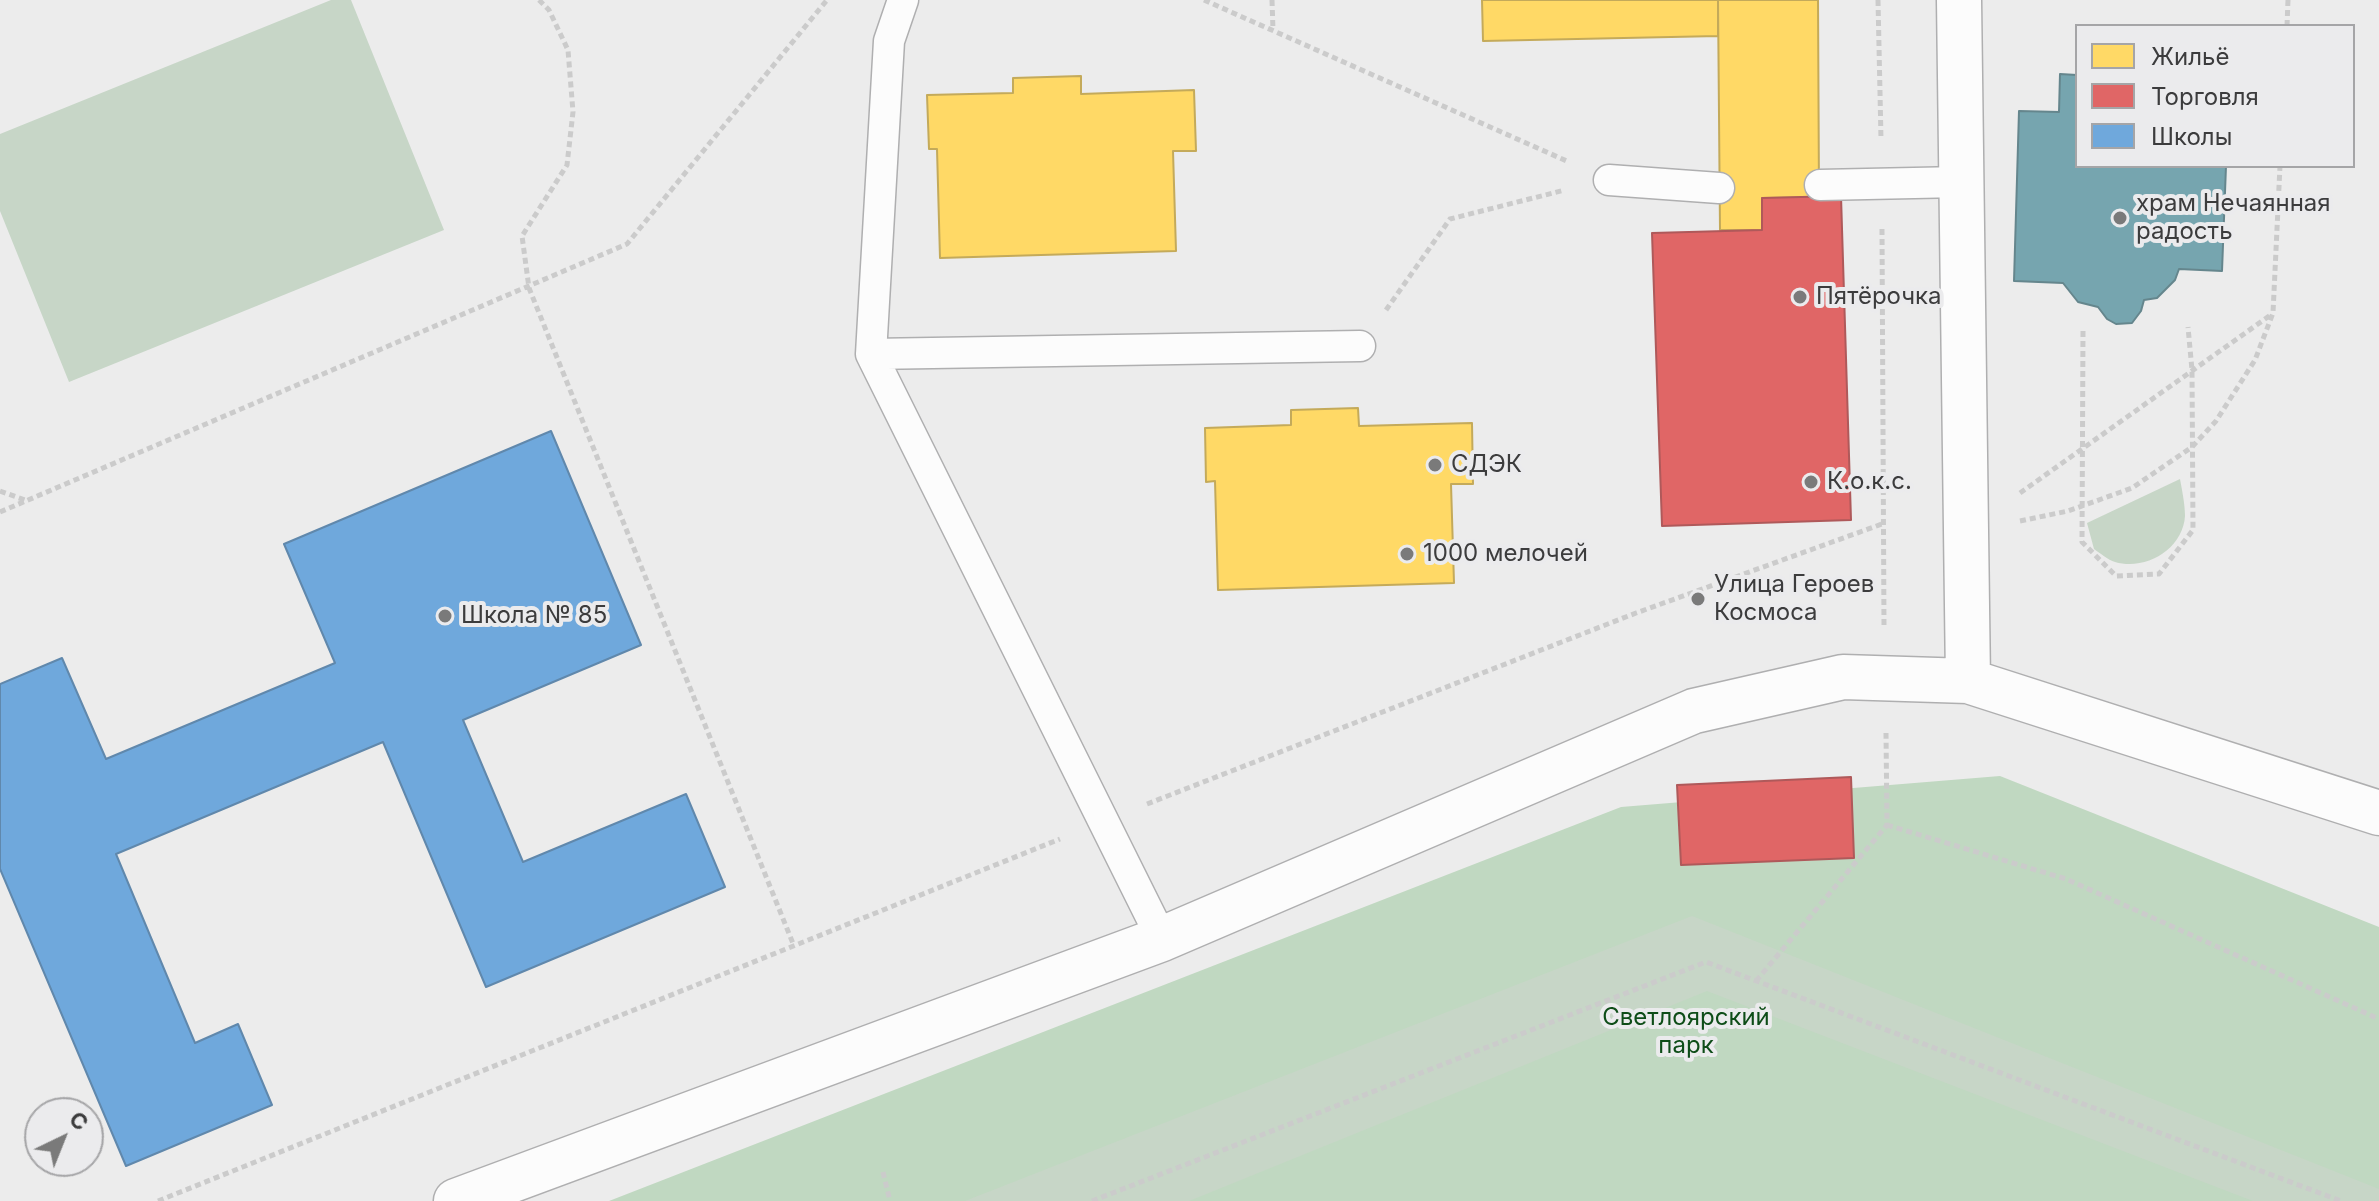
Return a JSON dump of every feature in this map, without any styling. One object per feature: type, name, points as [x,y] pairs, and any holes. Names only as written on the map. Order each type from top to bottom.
[{"type":"street","points":[[1959,0],[1968,681]]},
{"type":"street","points":[[456,1201],[1162,939],[1694,711],[1843,677],[1968,681],[2379,813]]},
{"type":"lane","points":[[903,0],[889,41],[871,354],[1162,939]]},
{"type":"lane","points":[[1609,180],[1719,188]]},
{"type":"lane","points":[[1820,185],[1961,182]]},
{"type":"lane","points":[[871,354],[1360,346]]},
{"type":"path","points":[[539,0],[549,10],[568,50],[573,112],[567,165],[522,236],[529,288],[794,946]]},
{"type":"path","points":[[0,512],[627,244],[827,0]]},
{"type":"path","points":[[1204,0],[1609,180]]},
{"type":"path","points":[[1272,0],[1273,30]]},
{"type":"path","points":[[158,1201],[1104,821],[1636,613],[1882,524],[1882,185],[1878,0]]},
{"type":"path","points":[[2287,24],[2288,0]]},
{"type":"path","points":[[2012,520],[2026,521],[2132,488],[2192,447],[2216,421],[2255,360],[2273,313],[2280,168]]},
{"type":"path","points":[[1360,346],[1450,219],[1609,180]]},
{"type":"path","points":[[2008,502],[2273,313]]},
{"type":"path","points":[[2083,331],[2082,542],[2116,576],[2159,574],[2193,530],[2192,370],[2188,327]]},
{"type":"path","points":[[0,491],[27,501]]},
{"type":"path","points":[[1756,981],[1887,825],[2066,879],[2379,1019]]},
{"type":"path","points":[[1092,1201],[1706,962],[2341,1201]]},
{"type":"path","points":[[883,1172],[890,1201]]},
{"type":"green space","points":[[331,0],[351,0],[444,230],[69,382],[0,211],[0,134]]},
{"type":"green space","points":[[2180,479],[2185,516],[2183,528],[2178,538],[2161,555],[2127,564],[2112,561],[2094,549],[2087,523]]},
{"type":"green space","points":[[2000,776],[2379,927],[2379,1189],[1692,916],[965,1201],[609,1201],[1621,807]]},
{"type":"green space","name":"Светлоярский парк","points":[[1690,847],[2379,1137],[2379,1201],[812,1201]]},
{"type":"green space","points":[[1707,991],[2253,1201],[1189,1201]]},
{"type":"building: Жильё","points":[[1482,0],[1718,0],[1718,36],[1483,41]]},
{"type":"building: Жильё","points":[[1718,0],[1818,0],[1819,197],[1762,198],[1762,230],[1720,230]]},
{"type":"building: Жильё","points":[[1081,76],[1081,94],[1194,90],[1196,151],[1173,151],[1176,251],[940,258],[937,149],[929,149],[927,95],[1013,93],[1013,78]]},
{"type":"building: Жильё","points":[[1358,408],[1359,426],[1472,423],[1473,484],[1451,484],[1454,583],[1218,590],[1215,481],[1206,482],[1205,428],[1291,425],[1291,410]]},
{"type":"building: Торговля","points":[[1841,196],[1851,520],[1662,526],[1652,233],[1762,230],[1762,198]]},
{"type":"building: Торговля","points":[[1851,777],[1854,858],[1681,865],[1677,785]]},
{"type":"building: Школы","points":[[551,431],[641,645],[463,720],[523,862],[686,794],[725,887],[486,987],[383,742],[116,854],[195,1043],[238,1024],[272,1105],[126,1166],[104,1114],[104,1097],[97,1097],[0,869],[0,684],[62,658],[106,759],[335,663],[284,544]]},
{"type":"building: Учреждения","name":"храм Нечаянная радость","points":[[2060,74],[2075,75],[2075,168],[2226,168],[2222,271],[2179,269],[2175,280],[2157,298],[2144,300],[2141,311],[2132,323],[2116,324],[2107,319],[2098,307],[2078,302],[2063,283],[2014,281],[2019,111],[2059,112]]},
{"type":"place","name":"храм Нечаянная радость","points":[[2120,218]]},
{"type":"place","name":"Пятёрочка","points":[[1800,297]]},
{"type":"place","name":"СДЭК","points":[[1435,465]]},
{"type":"place","name":"К.о.к.с.","points":[[1811,482]]},
{"type":"place","name":"1000 мелочей","points":[[1407,554]]},
{"type":"place","name":"Улица Героев Космоса","points":[[1698,599]]},
{"type":"place","name":"Школа № 85","points":[[445,616]]}]
